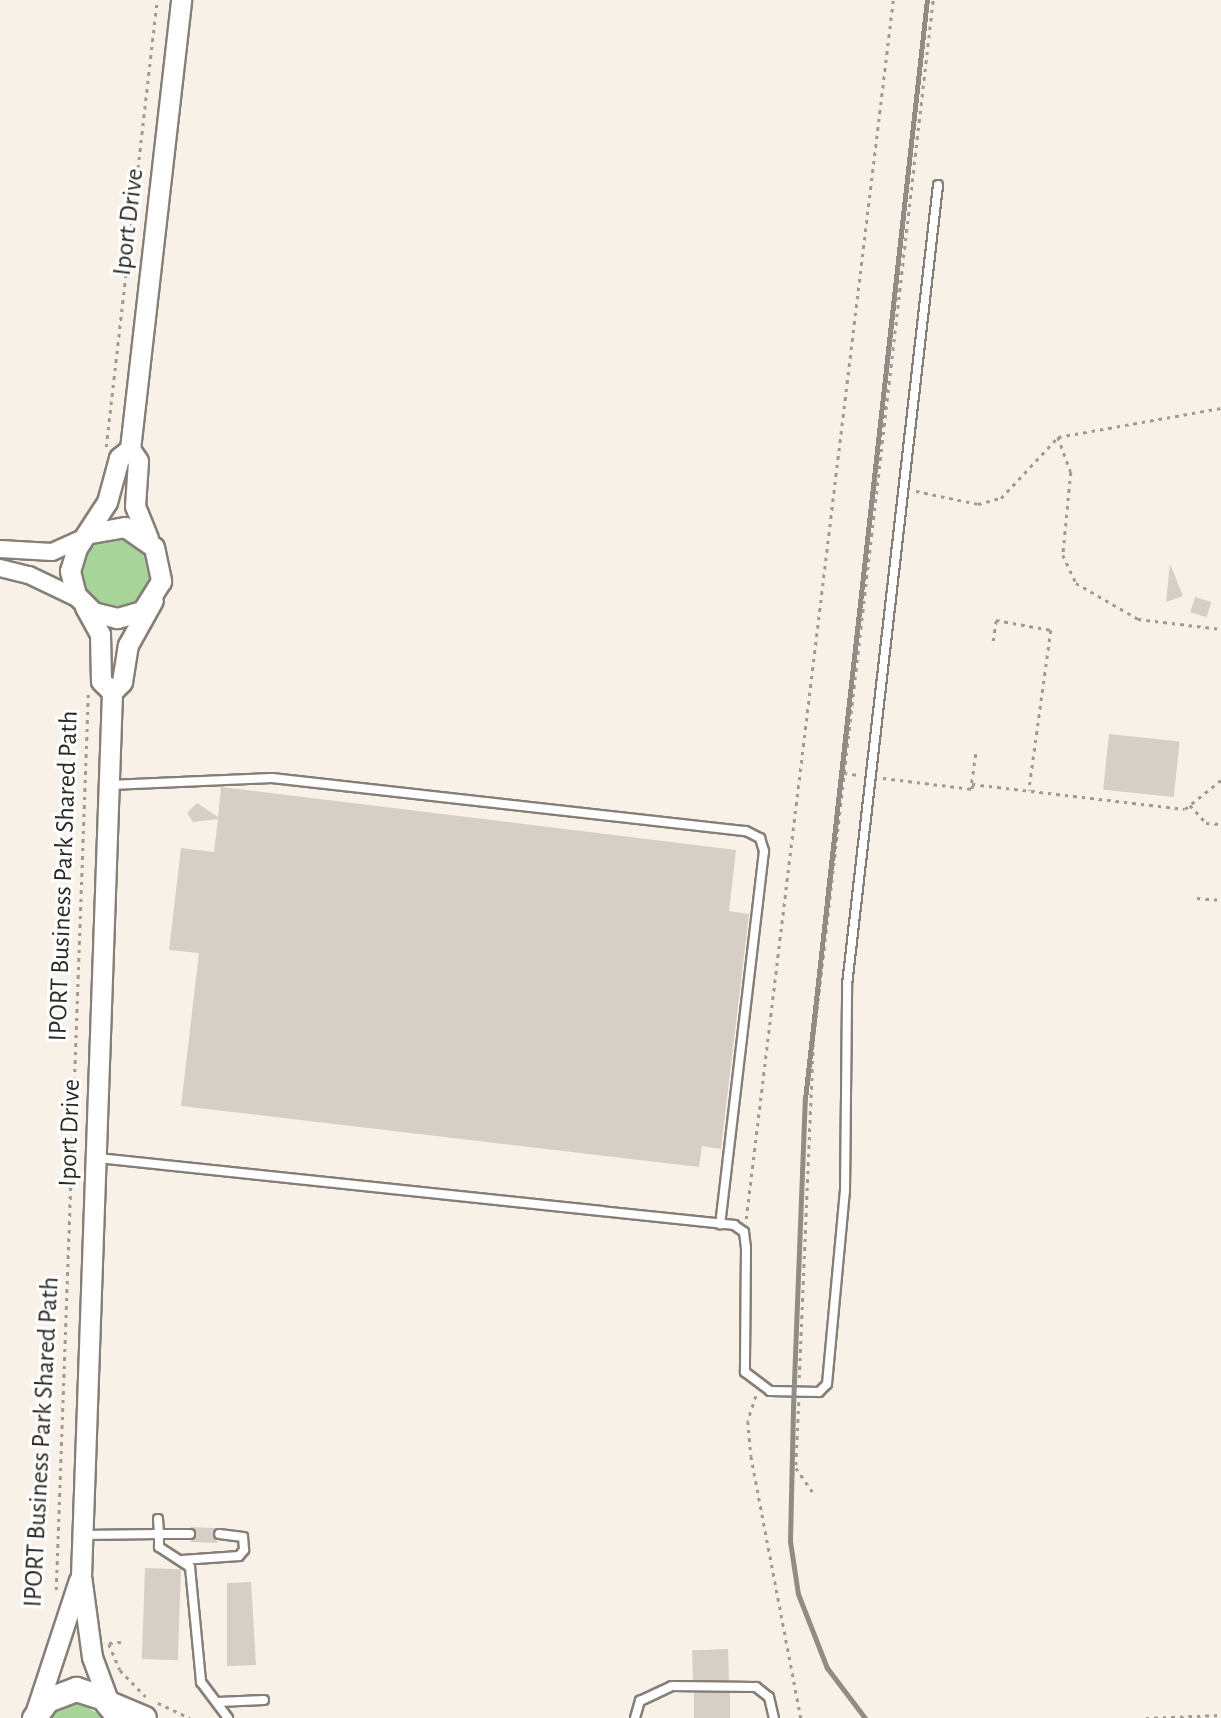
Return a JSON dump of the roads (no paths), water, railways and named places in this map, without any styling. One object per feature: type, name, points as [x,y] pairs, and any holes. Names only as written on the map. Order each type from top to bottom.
[{"type":"main road","points":[[34,1717],[47,1700],[69,1690],[90,1692],[114,1711],[145,1718]]},
{"type":"street","name":"Iport Drive","points":[[148,539],[135,506],[138,461],[130,449],[181,0]]},
{"type":"street","name":"Iport Drive","points":[[89,535],[112,490],[120,458],[130,449]]},
{"type":"street","points":[[0,549],[52,552],[89,535],[120,526],[148,539],[162,566],[153,600],[122,618],[82,603],[42,580],[0,568]]},
{"type":"street","points":[[82,603],[70,566],[89,535]]},
{"type":"street","name":"Iport Drive","points":[[114,1711],[93,1657],[81,1576],[108,785],[112,692],[122,682],[128,645],[153,600]]},
{"type":"street","name":"Iport Drive","points":[[82,603],[100,634],[101,681],[112,692]]},
{"type":"street","name":"Iport Drive","points":[[34,1717],[81,1576]]},
{"type":"lane","points":[[95,1158],[720,1224],[744,1232],[745,1373],[759,1387],[819,1392],[831,1374],[845,1191],[847,985],[938,185]]},
{"type":"lane","points":[[108,785],[272,778],[746,831],[760,838],[764,851],[720,1224]]},
{"type":"lane","points":[[158,1519],[159,1547],[182,1560],[194,1577],[201,1682],[228,1718]]},
{"type":"lane","points":[[82,1535],[190,1534]]},
{"type":"lane","points":[[182,1560],[239,1556],[244,1550],[243,1537],[219,1534]]},
{"type":"lane","points":[[635,1718],[640,1701],[672,1686],[757,1687],[769,1697],[774,1718]]},
{"type":"lane","points":[[218,1702],[264,1700]]},
{"type":"railway","points":[[865,1718],[827,1668],[798,1594],[790,1541],[793,1407],[805,1099],[927,0]]}]
